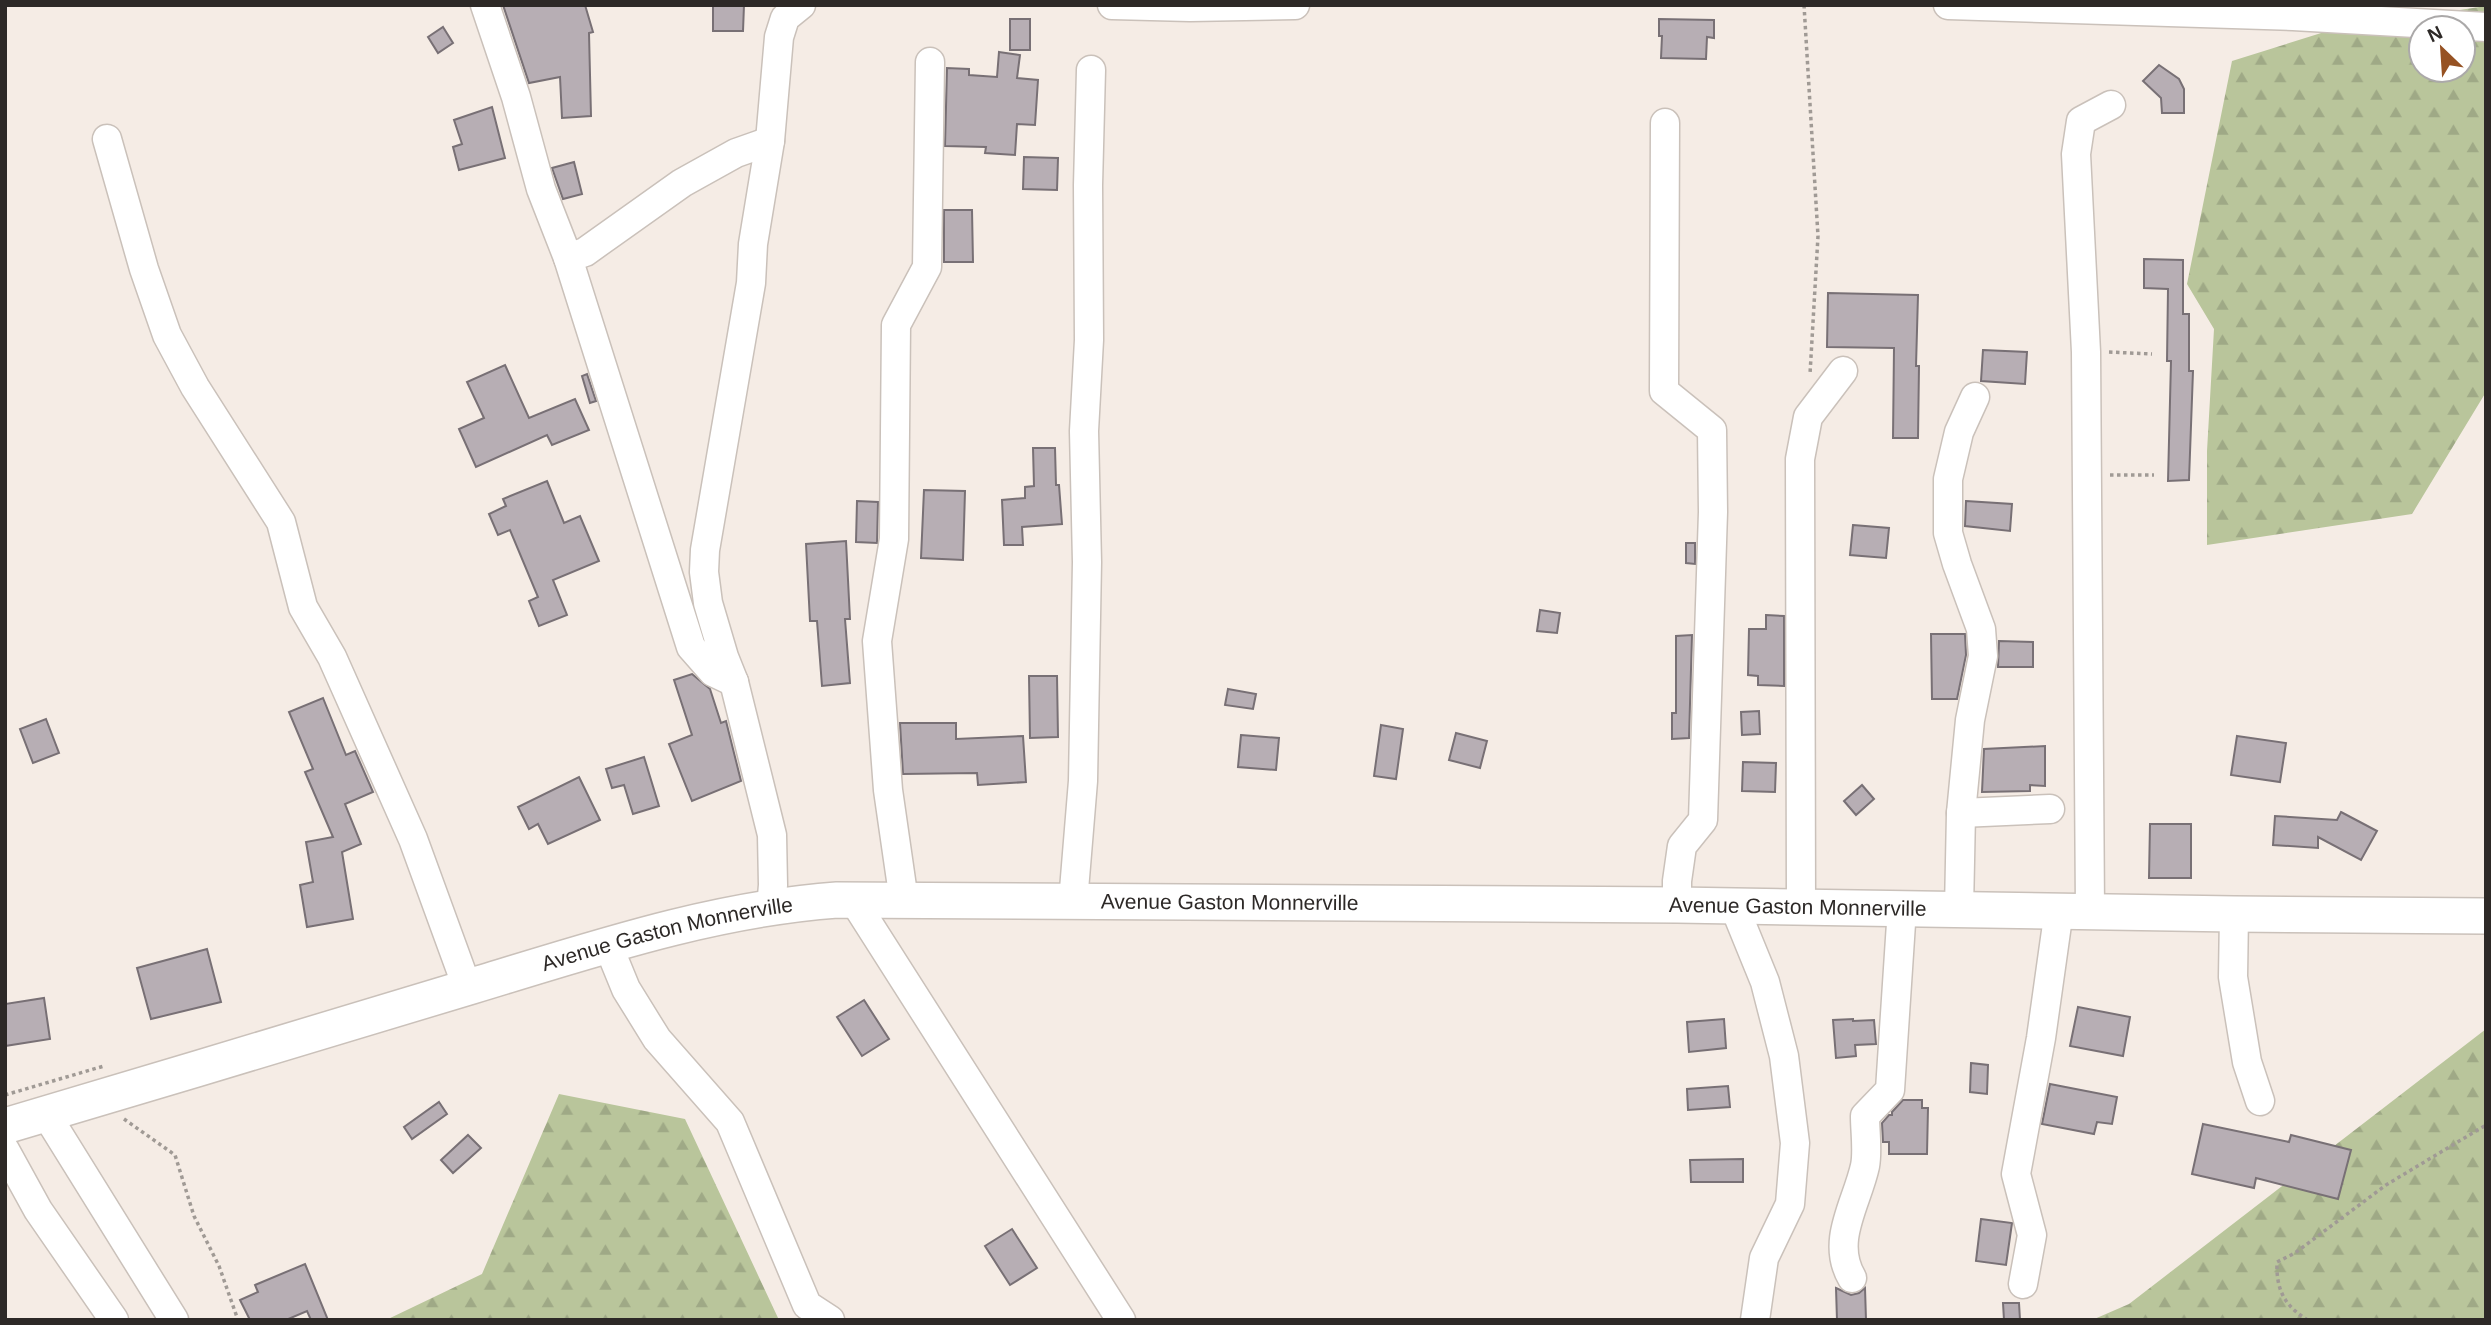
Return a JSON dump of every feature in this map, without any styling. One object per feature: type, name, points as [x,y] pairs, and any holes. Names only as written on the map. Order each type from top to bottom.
[{"type":"main road","name":"Avenue Gaston Monnerville","points":[[5,1126],[608,945],[713,919],[803,903],[904,901],[1677,905],[2486,916]]},
{"type":"street","points":[[485,5],[516,97],[541,189],[568,258],[691,647],[713,672],[734,682]]},
{"type":"street","points":[[771,908],[772,835],[734,682],[708,603],[704,572],[705,550],[750,290],[753,244],[770,141],[779,37],[785,18],[801,5]]},
{"type":"street","points":[[1112,5],[1295,5]]},
{"type":"street","points":[[1948,5],[2407,14]]},
{"type":"street","points":[[904,901],[888,790],[877,641],[894,539],[896,326],[927,267],[930,62]]},
{"type":"street","points":[[1073,902],[1083,780],[1087,562],[1084,431],[1089,340],[1088,185],[1091,70]]},
{"type":"street","points":[[2023,1284],[2032,1236],[2016,1174],[2040,1038],[2075,910],[2087,475],[2086,352],[2076,154],[2081,121],[2111,105]]},
{"type":"street","points":[[1665,123],[1664,391],[1712,430],[1713,512],[1703,820],[1682,846],[1677,905]]},
{"type":"street","points":[[107,139],[144,269],[167,335],[195,387],[281,522],[303,607],[332,656],[412,839],[467,987]]},
{"type":"street","points":[[568,258],[585,252],[708,167],[770,141]]},
{"type":"street","points":[[1801,907],[1800,459],[1808,417],[1843,371]]},
{"type":"street","points":[[1959,908],[1961,813],[1970,720],[1983,656],[1981,629],[1956,564],[1948,533],[1948,479],[1959,432],[1975,397]]},
{"type":"street","points":[[1961,813],[2050,809]]},
{"type":"street","points":[[855,901],[1121,1320]]},
{"type":"street","points":[[1734,906],[1765,982],[1784,1056],[1795,1143],[1790,1204],[1764,1258],[1755,1320]]},
{"type":"street","points":[[1852,1278],[1843,1256],[1843,1236],[1866,1163],[1865,1116],[1890,1090],[1902,908]]},
{"type":"street","points":[[2234,914],[2233,977],[2247,1062],[2260,1101]]},
{"type":"street","points":[[608,945],[626,989],[657,1039],[730,1122],[807,1305],[830,1320]]},
{"type":"street","points":[[46,1114],[174,1320]]},
{"type":"street","points":[[5,1150],[38,1210],[114,1320]]},
{"type":"path","points":[[1804,5],[1818,236],[1810,375]]},
{"type":"path","points":[[2086,352],[2152,354]]},
{"type":"path","points":[[2087,475],[2154,475]]},
{"type":"path","points":[[93,1100],[144,1131],[175,1155],[194,1216],[219,1266],[238,1320]]},
{"type":"path","points":[[2308,1320],[2290,1307],[2276,1282],[2277,1262],[2295,1253],[2386,1185],[2486,1125]]},
{"type":"green space","points":[[2486,6],[2486,392],[2412,514],[2207,545],[2207,451],[2214,329],[2187,284],[2232,61],[2334,29],[2407,18],[2407,84],[2477,84],[2477,14],[2433,14]]},
{"type":"green space","points":[[2486,1029],[2486,1320],[2092,1320],[2129,1304]]},
{"type":"green space","points":[[559,1094],[685,1119],[779,1320],[386,1320],[482,1274]]},
{"type":"building","points":[[503,5],[585,5],[593,32],[589,33],[591,116],[562,118],[560,77],[529,83]]},
{"type":"building","points":[[713,5],[744,5],[743,31],[713,31]]},
{"type":"building","points":[[1010,19],[1030,19],[1030,50],[1010,50]]},
{"type":"building","points":[[1659,19],[1714,20],[1714,38],[1707,37],[1706,59],[1661,58],[1662,36],[1659,36]]},
{"type":"building","points":[[443,27],[453,43],[438,53],[428,37]]},
{"type":"building","points":[[999,52],[1020,55],[1017,78],[1038,80],[1035,125],[1017,124],[1015,155],[985,153],[986,147],[945,146],[947,68],[969,69],[969,75],[997,77]]},
{"type":"building","points":[[2159,65],[2179,79],[2184,89],[2184,113],[2162,113],[2161,98],[2143,81]]},
{"type":"building","points":[[492,107],[505,158],[459,170],[453,147],[462,144],[454,120]]},
{"type":"building","points":[[1024,157],[1058,158],[1057,190],[1023,189]]},
{"type":"building","points":[[574,162],[582,194],[563,199],[552,168]]},
{"type":"building","points":[[944,210],[972,210],[973,262],[944,262]]},
{"type":"building","points":[[2144,259],[2183,260],[2183,314],[2189,314],[2189,371],[2193,371],[2189,480],[2168,481],[2171,361],[2167,361],[2168,289],[2144,288]]},
{"type":"building","points":[[1828,293],[1918,295],[1918,438],[1893,438],[1894,348],[1827,347]]},
{"type":"building","points":[[1983,350],[2027,352],[2025,384],[1981,381]]},
{"type":"building","points":[[505,365],[529,418],[575,399],[589,430],[552,445],[547,435],[476,467],[459,429],[484,418],[467,382]]},
{"type":"building","points":[[587,374],[596,401],[590,403],[582,376]]},
{"type":"building","points":[[1033,448],[1055,448],[1056,485],[1059,485],[1062,524],[1022,527],[1023,545],[1004,545],[1002,500],[1025,498],[1025,487],[1034,486]]},
{"type":"building","points":[[547,481],[564,523],[580,516],[599,561],[553,580],[567,615],[539,626],[529,601],[538,597],[510,530],[498,535],[489,514],[506,506],[503,499]]},
{"type":"building","points":[[924,490],[965,491],[963,560],[921,558]]},
{"type":"building","points":[[857,501],[878,502],[877,543],[856,542]]},
{"type":"building","points":[[1966,501],[2012,504],[2010,531],[1965,526]]},
{"type":"building","points":[[1853,525],[1889,528],[1886,558],[1850,555]]},
{"type":"building","points":[[846,541],[850,619],[845,619],[850,683],[822,686],[817,621],[810,621],[806,544]]},
{"type":"building","points":[[1686,543],[1695,543],[1695,564],[1686,563]]},
{"type":"building","points":[[1540,610],[1560,613],[1557,633],[1537,631]]},
{"type":"building","points":[[1766,615],[1784,616],[1784,686],[1758,685],[1758,676],[1748,675],[1749,629],[1766,629]]},
{"type":"building","points":[[1931,634],[1965,634],[1966,655],[1957,699],[1932,699]]},
{"type":"building","points":[[1692,635],[1689,738],[1672,739],[1672,713],[1676,713],[1676,636]]},
{"type":"building","points":[[1999,641],[2033,642],[2033,667],[1998,667]]},
{"type":"building","points":[[692,674],[710,689],[721,723],[726,721],[741,781],[692,801],[669,744],[692,735],[674,680]]},
{"type":"building","points":[[1029,676],[1057,676],[1058,737],[1030,738]]},
{"type":"building","points":[[1228,689],[1256,694],[1253,709],[1225,705]]},
{"type":"building","points":[[323,698],[346,755],[355,751],[373,792],[345,804],[361,844],[342,852],[353,919],[307,927],[300,885],[313,882],[306,842],[333,837],[305,772],[313,769],[289,712]]},
{"type":"building","points":[[1759,711],[1760,734],[1742,735],[1741,712]]},
{"type":"building","points":[[46,719],[59,753],[33,763],[20,729]]},
{"type":"building","points":[[900,723],[956,723],[956,739],[1023,736],[1026,782],[978,785],[977,773],[903,774]]},
{"type":"building","points":[[1381,725],[1403,729],[1396,779],[1374,776]]},
{"type":"building","points":[[1456,733],[1487,741],[1480,768],[1449,760]]},
{"type":"building","points":[[1241,735],[1279,738],[1276,770],[1238,767]]},
{"type":"building","points":[[2237,736],[2286,743],[2280,782],[2231,775]]},
{"type":"building","points":[[2045,746],[2045,786],[2030,785],[2030,791],[1982,792],[1984,749]]},
{"type":"building","points":[[644,757],[659,806],[633,814],[624,785],[612,788],[606,769]]},
{"type":"building","points":[[1743,762],[1776,763],[1775,792],[1742,791]]},
{"type":"building","points":[[579,777],[600,820],[548,844],[538,824],[529,829],[518,807]]},
{"type":"building","points":[[1862,785],[1874,799],[1856,815],[1844,801]]},
{"type":"building","points":[[2341,812],[2377,831],[2361,860],[2318,837],[2318,848],[2273,845],[2275,816],[2337,820]]},
{"type":"building","points":[[2150,824],[2191,824],[2191,878],[2149,878]]},
{"type":"building","points":[[207,949],[221,1002],[151,1019],[137,968]]},
{"type":"building","points":[[44,998],[50,1039],[5,1046],[5,1004]]},
{"type":"building","points":[[864,1000],[889,1039],[862,1056],[837,1017]]},
{"type":"building","points":[[2078,1007],[2130,1017],[2123,1056],[2070,1046]]},
{"type":"building","points":[[1724,1019],[1726,1048],[1689,1052],[1687,1022]]},
{"type":"building","points":[[1833,1020],[1874,1020],[1876,1044],[1855,1045],[1856,1056],[1836,1058]]},
{"type":"building","points":[[1971,1063],[1988,1065],[1987,1094],[1970,1092]]},
{"type":"building","points":[[2050,1084],[2117,1097],[2112,1124],[2097,1122],[2094,1134],[2042,1124]]},
{"type":"building","points":[[1728,1086],[1730,1107],[1688,1110],[1687,1089]]},
{"type":"building","points":[[1903,1100],[1922,1100],[1922,1108],[1928,1108],[1927,1154],[1889,1154],[1889,1142],[1883,1142],[1882,1123]]},
{"type":"building","points":[[439,1102],[447,1114],[412,1139],[404,1127]]},
{"type":"building","points":[[2203,1124],[2289,1142],[2291,1135],[2351,1150],[2338,1199],[2256,1178],[2254,1188],[2192,1174]]},
{"type":"building","points":[[468,1135],[481,1148],[453,1173],[441,1160]]},
{"type":"building","points":[[1743,1159],[1743,1182],[1691,1182],[1690,1160]]},
{"type":"building","points":[[1981,1219],[2012,1223],[2006,1265],[1976,1261]]},
{"type":"building","points":[[1012,1229],[1037,1268],[1010,1285],[985,1246]]},
{"type":"building","points":[[305,1264],[328,1320],[311,1320],[307,1311],[286,1320],[250,1320],[240,1300],[258,1292],[255,1285]]},
{"type":"building","points":[[1836,1288],[1851,1295],[1865,1288],[1866,1320],[1837,1320]]},
{"type":"building","points":[[2003,1303],[2019,1303],[2020,1320],[2004,1320]]}]
